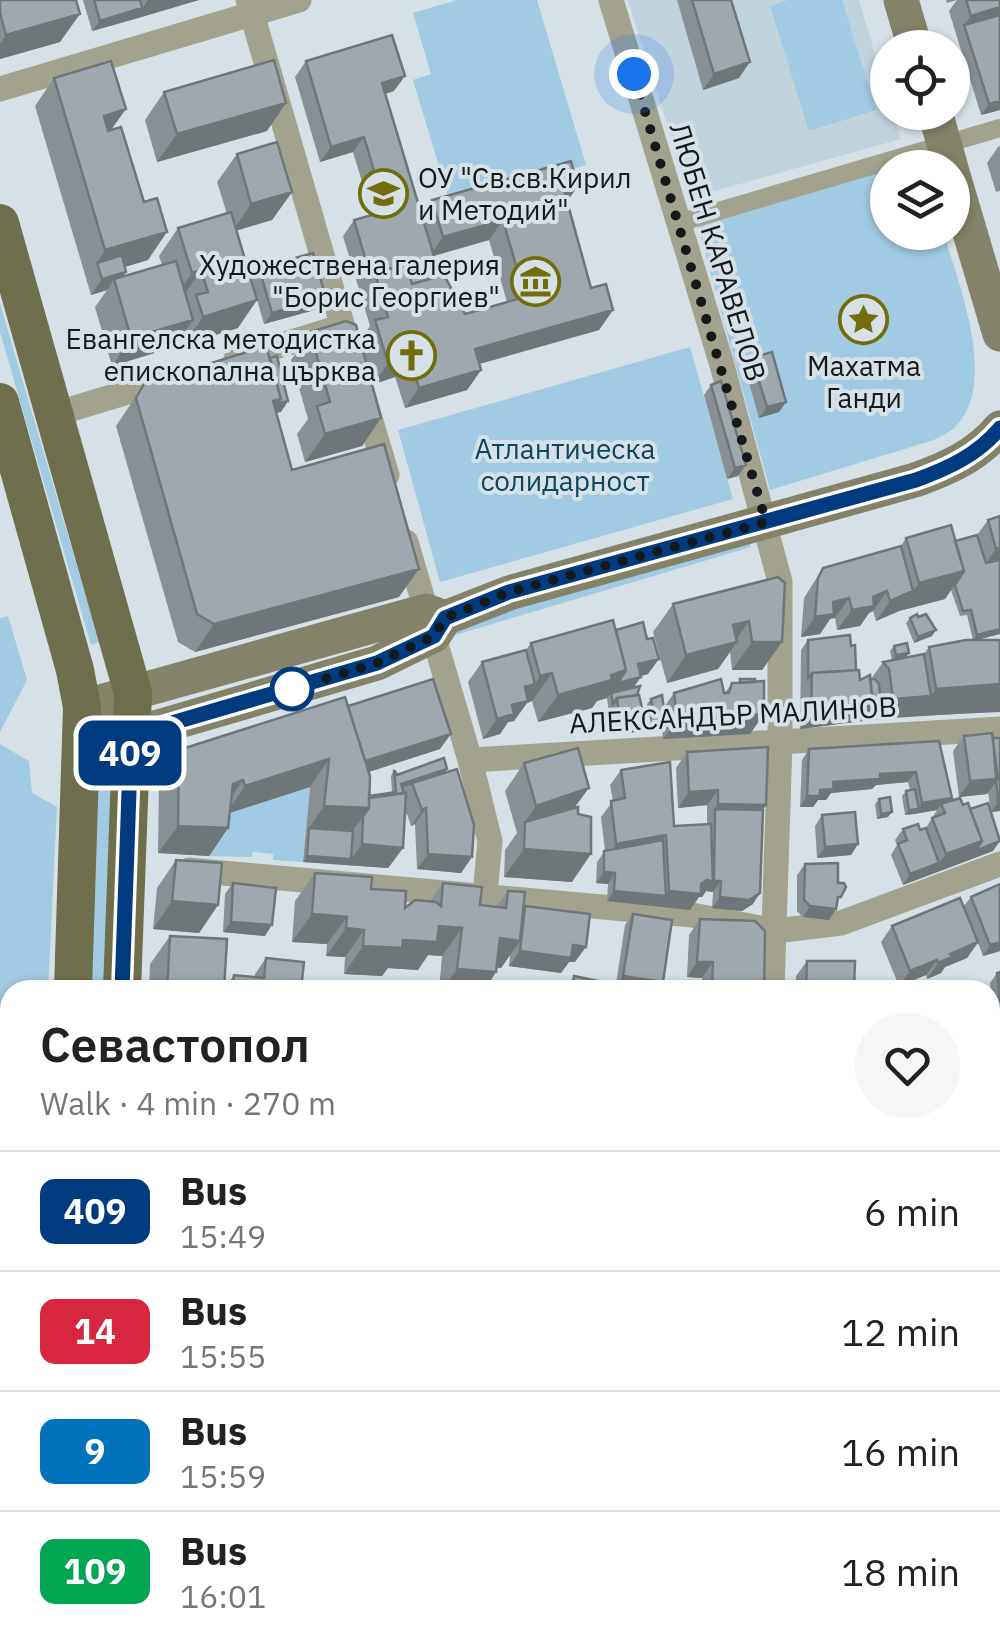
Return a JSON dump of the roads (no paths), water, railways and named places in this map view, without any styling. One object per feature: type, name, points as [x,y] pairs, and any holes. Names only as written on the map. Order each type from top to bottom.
[{"type":"main road","points":[[901,0],[910,30]]},
{"type":"main road","points":[[946,149],[1000,334]]},
{"type":"main road","points":[[0,224],[133,692],[122,980]]},
{"type":"main road","points":[[0,402],[82,707],[73,980]]},
{"type":"main road","points":[[82,707],[435,622],[509,592],[944,470],[983,448],[1000,428]]},
{"type":"main road","points":[[131,735],[377,663],[435,622]]},
{"type":"street","points":[[0,90],[250,7],[299,0]]},
{"type":"street","name":"ЛЮБЕН КАРАВЕЛОВ","points":[[611,0],[766,522],[781,595],[773,980]]},
{"type":"street","points":[[250,7],[398,513],[435,622],[490,841],[485,894]]},
{"type":"street","points":[[678,223],[946,149],[1000,128]]},
{"type":"street","points":[[54,414],[342,326]]},
{"type":"street","name":"АЛЕКСАНДЪР МАЛИНОВ","points":[[470,760],[1000,729]]},
{"type":"street","points":[[176,869],[692,915],[776,931],[841,923],[1000,864]]},
{"type":"place","name":"ОУ \"Св.св.Кирил и Методий\"","points":[[383,194]]},
{"type":"place","name":"Художествена галерия \"Борис Георгиев\"","points":[[535,281]]},
{"type":"place","name":"Махатма Ганди","points":[[864,319]]},
{"type":"place","name":"Евангелска методистка епископална църква","points":[[411,355]]},
{"type":"park label","name":"Атлантическа солидарност","points":[[565,465]]}]
